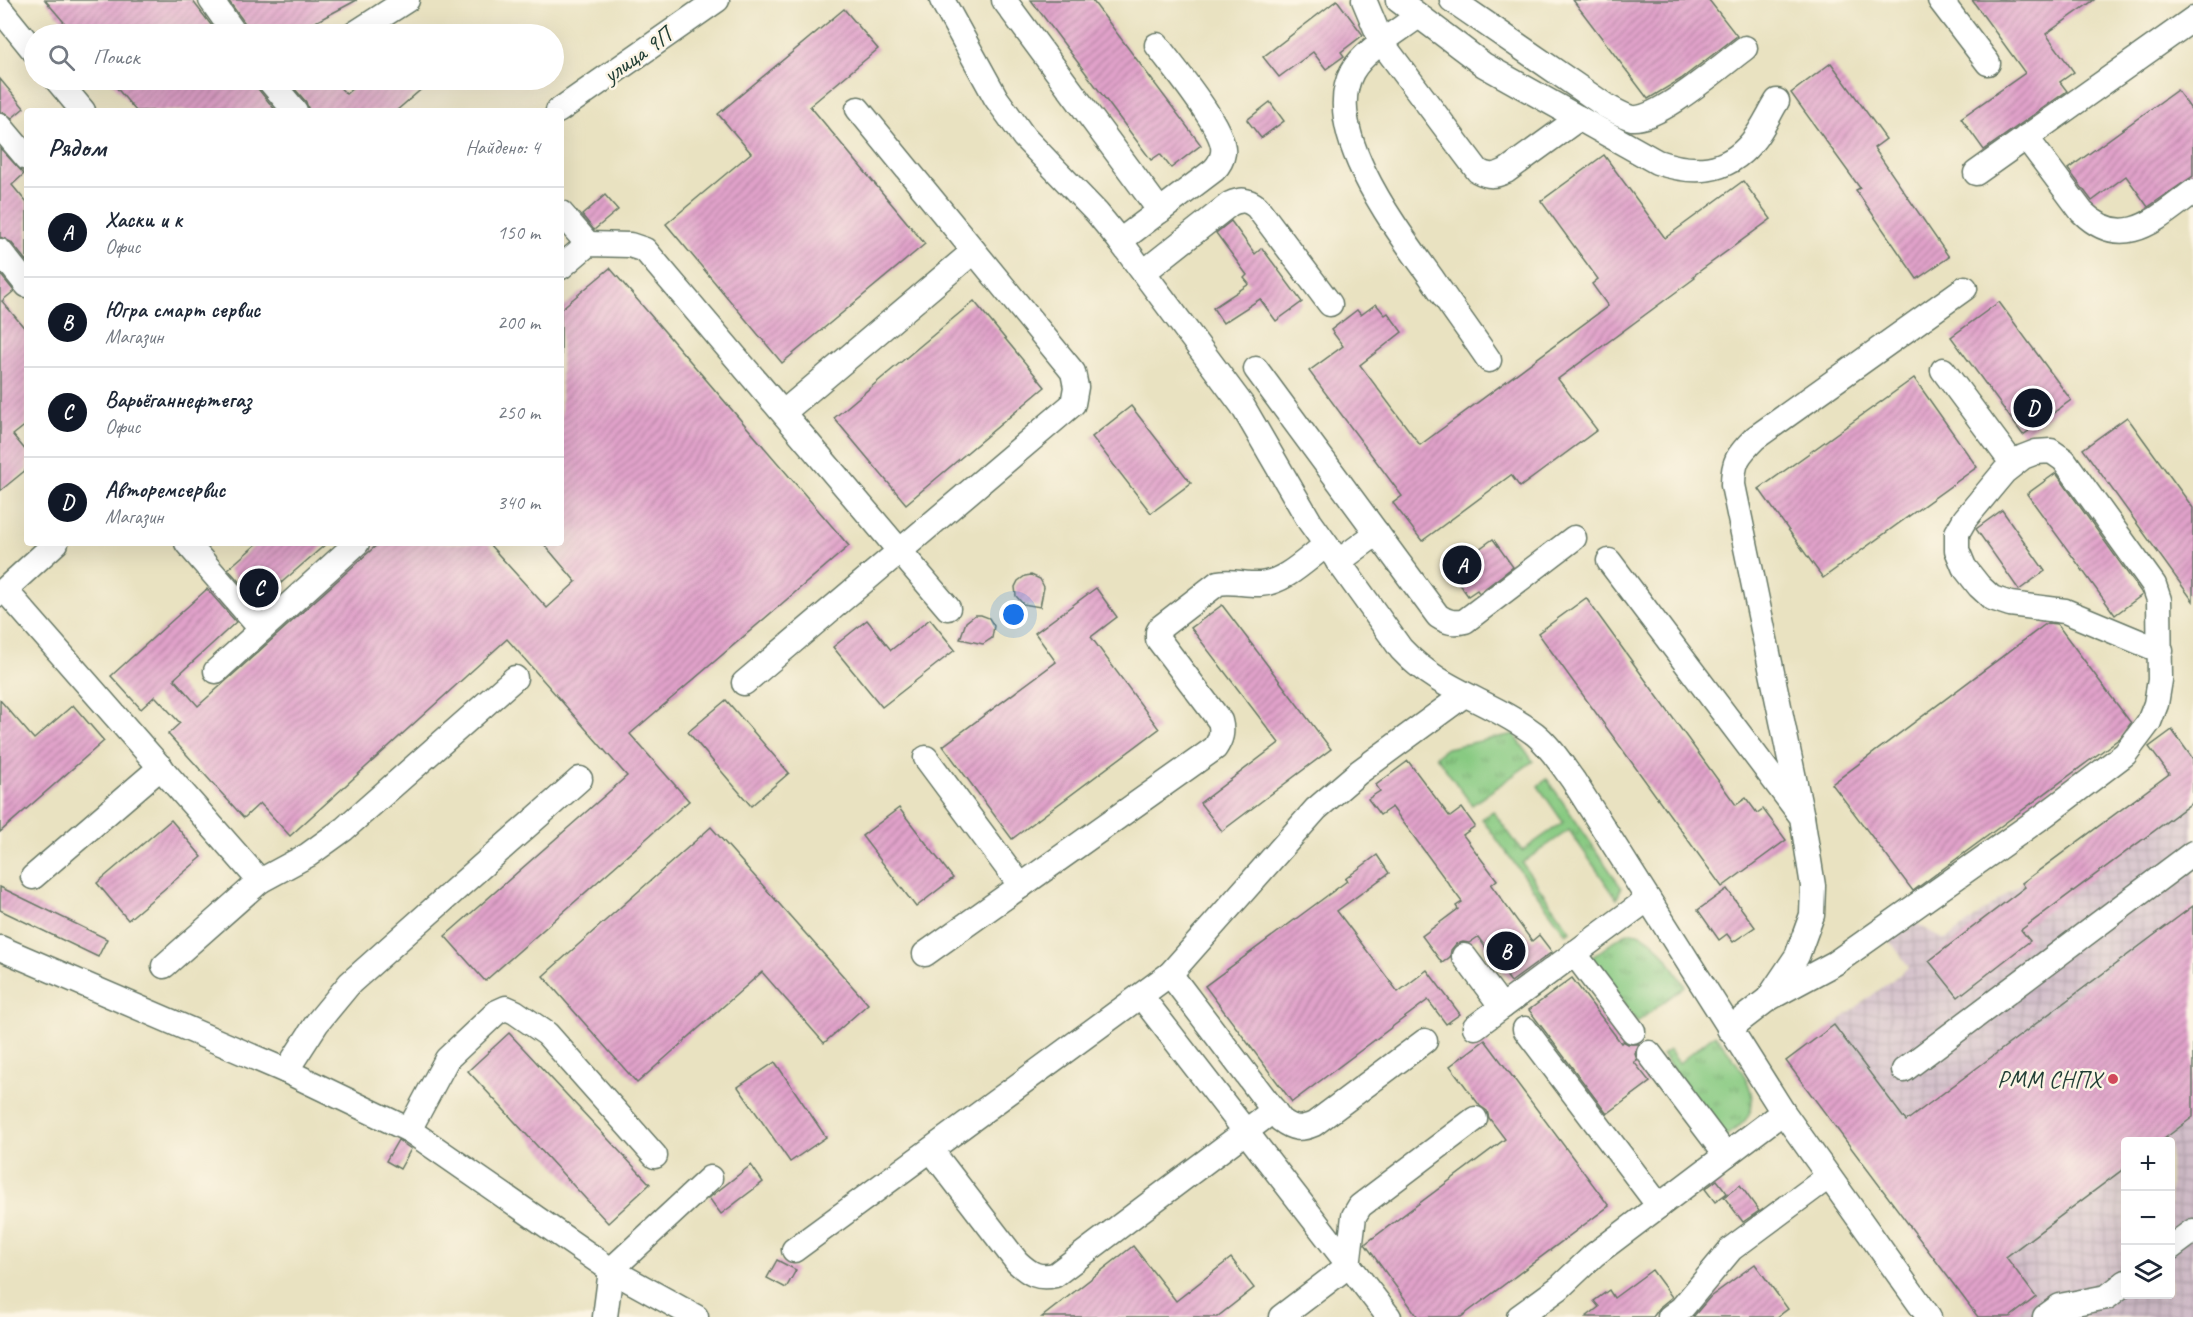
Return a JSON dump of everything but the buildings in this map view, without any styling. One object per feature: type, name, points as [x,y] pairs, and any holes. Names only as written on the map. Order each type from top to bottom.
[{"type":"street","points":[[211,0],[228,24]]},
{"type":"street","points":[[370,24],[407,0]]},
{"type":"street","name":"улица 9П","points":[[562,108],[717,0]]},
{"type":"street","points":[[942,0],[996,98],[1024,137],[1097,213],[1120,241],[1242,405],[1297,500],[1332,554],[1401,649],[1433,678],[1504,714],[1536,735],[1574,780],[1783,1112],[1924,1315]]},
{"type":"street","points":[[1004,0],[1160,211]]},
{"type":"street","points":[[1364,0],[1382,43],[1471,164],[1487,176],[1506,171],[1579,118]]},
{"type":"street","points":[[1398,0],[1484,65],[1657,162],[1689,171],[1726,163],[1740,154],[1753,141],[1777,101]]},
{"type":"street","points":[[1452,0],[1606,106],[1633,118],[1645,116],[1668,105],[1745,48]]},
{"type":"street","points":[[1940,0],[1988,63]]},
{"type":"street","points":[[0,9],[24,39]]},
{"type":"street","points":[[1418,16],[1362,60],[1352,74],[1345,99],[1347,128],[1371,188],[1386,214],[1489,360]]},
{"type":"street","points":[[1976,172],[2193,19]]},
{"type":"street","points":[[1120,241],[1214,170],[1221,162],[1224,152],[1217,128],[1157,45]]},
{"type":"street","points":[[65,90],[80,108]]},
{"type":"street","points":[[277,90],[292,108]]},
{"type":"street","points":[[744,683],[1072,404],[1076,387],[1073,372],[858,109]]},
{"type":"street","points":[[0,126],[24,154]]},
{"type":"street","points":[[2026,137],[2082,212],[2093,222],[2118,231],[2145,226],[2193,192]]},
{"type":"street","points":[[1144,272],[1230,204],[1240,200],[1249,201],[1257,207],[1330,304]]},
{"type":"street","points":[[564,216],[588,244]]},
{"type":"street","points":[[564,264],[588,244],[630,245],[645,250],[948,608]]},
{"type":"street","points":[[0,251],[24,281]]},
{"type":"street","points":[[783,412],[974,251]]},
{"type":"street","points":[[1768,999],[1797,956],[1812,915],[1813,886],[1802,817],[1733,485],[1733,467],[1740,453],[1755,438],[1965,288]]},
{"type":"street","points":[[1256,369],[1438,616],[1447,621],[1456,623],[1465,621],[1574,538]]},
{"type":"street","points":[[1943,370],[2013,464]]},
{"type":"street","points":[[1730,1029],[1768,999],[1835,963],[2046,814],[2125,754],[2149,722],[2156,704],[2160,680],[2161,651],[2159,600],[2154,585],[2064,460],[2051,451],[2036,452],[2013,464],[1965,519],[1957,533],[1957,549],[1964,567],[1978,586],[1992,598],[2010,604],[2065,611],[2161,651]]},
{"type":"street","points":[[925,954],[1215,748],[1223,731],[1221,721],[1158,639],[1161,627],[1218,583],[1227,581],[1259,584],[1273,582],[1377,533]]},
{"type":"street","points":[[53,546],[2,592],[260,881]]},
{"type":"street","points":[[190,546],[261,629]]},
{"type":"street","points":[[216,671],[354,546]]},
{"type":"street","points":[[1609,561],[1802,817]]},
{"type":"street","points":[[164,966],[260,881],[308,855],[344,829],[515,678]]},
{"type":"street","points":[[794,1250],[1170,974],[1316,809],[1359,772],[1464,695]]},
{"type":"street","points":[[926,758],[1020,886]]},
{"type":"street","points":[[33,877],[160,767]]},
{"type":"street","points":[[286,1071],[317,1023],[350,983],[580,779]]},
{"type":"street","points":[[1904,1070],[2193,853]]},
{"type":"street","points":[[1475,1027],[1648,899]]},
{"type":"street","points":[[0,948],[286,1071],[409,1130],[611,1270],[696,1317]]},
{"type":"street","points":[[1574,953],[1633,1031]]},
{"type":"street","points":[[1464,956],[1502,1007]]},
{"type":"street","points":[[1170,974],[1281,1120],[1291,1128],[1302,1129],[1314,1124],[1425,1041]]},
{"type":"street","points":[[1141,996],[1389,1317]]},
{"type":"street","points":[[409,1130],[447,1059],[497,1012],[506,1008],[547,1034],[654,1156]]},
{"type":"street","points":[[1525,1029],[1659,1206]]},
{"type":"street","points":[[1649,1053],[1726,1155]]},
{"type":"street","points":[[931,1150],[1017,1262],[1030,1273],[1042,1278],[1055,1275],[1274,1110]]},
{"type":"street","points":[[1520,1317],[1558,1288],[1594,1255],[1783,1112]]},
{"type":"street","points":[[1281,1317],[1348,1266],[1354,1216],[1360,1206],[1475,1119]]},
{"type":"street","points":[[1670,1317],[1682,1308],[1731,1249],[1828,1177]]},
{"type":"street","points":[[605,1317],[611,1270],[710,1178]]},
{"type":"street","points":[[2174,1245],[2193,1231]]},
{"type":"street","points":[[2058,1313],[2107,1296],[2121,1286]]},
{"type":"shaded area","points":[[2172,730],[2193,756],[2193,1317],[1978,1317],[1786,1061],[1909,967],[1888,938],[1912,921],[1945,940],[2169,774],[2149,747]]},
{"type":"green space","points":[[1514,734],[1533,761],[1472,805],[1436,756],[1447,748]]},
{"type":"green space","points":[[1547,779],[1621,887],[1617,899],[1569,830],[1522,863],[1570,931],[1566,934],[1482,819],[1493,811],[1522,851],[1563,822],[1538,786]]},
{"type":"green space","points":[[1631,932],[1648,938],[1655,944],[1685,986],[1637,1022],[1591,958],[1623,935]]},
{"type":"green space","points":[[1715,1034],[1748,1083],[1752,1104],[1745,1121],[1724,1137],[1662,1055],[1669,1050],[1679,1063]]},
{"type":"place","name":"Авторемсервис","points":[[2033,408]]},
{"type":"place","name":"Хаски и к","points":[[1462,565]]},
{"type":"place","name":"Варьёганнефтегаз","points":[[259,588]]},
{"type":"place","name":"Югра смарт сервис","points":[[1506,951]]},
{"type":"place","name":"РММ СНПХ","points":[[2113,1079]]}]
